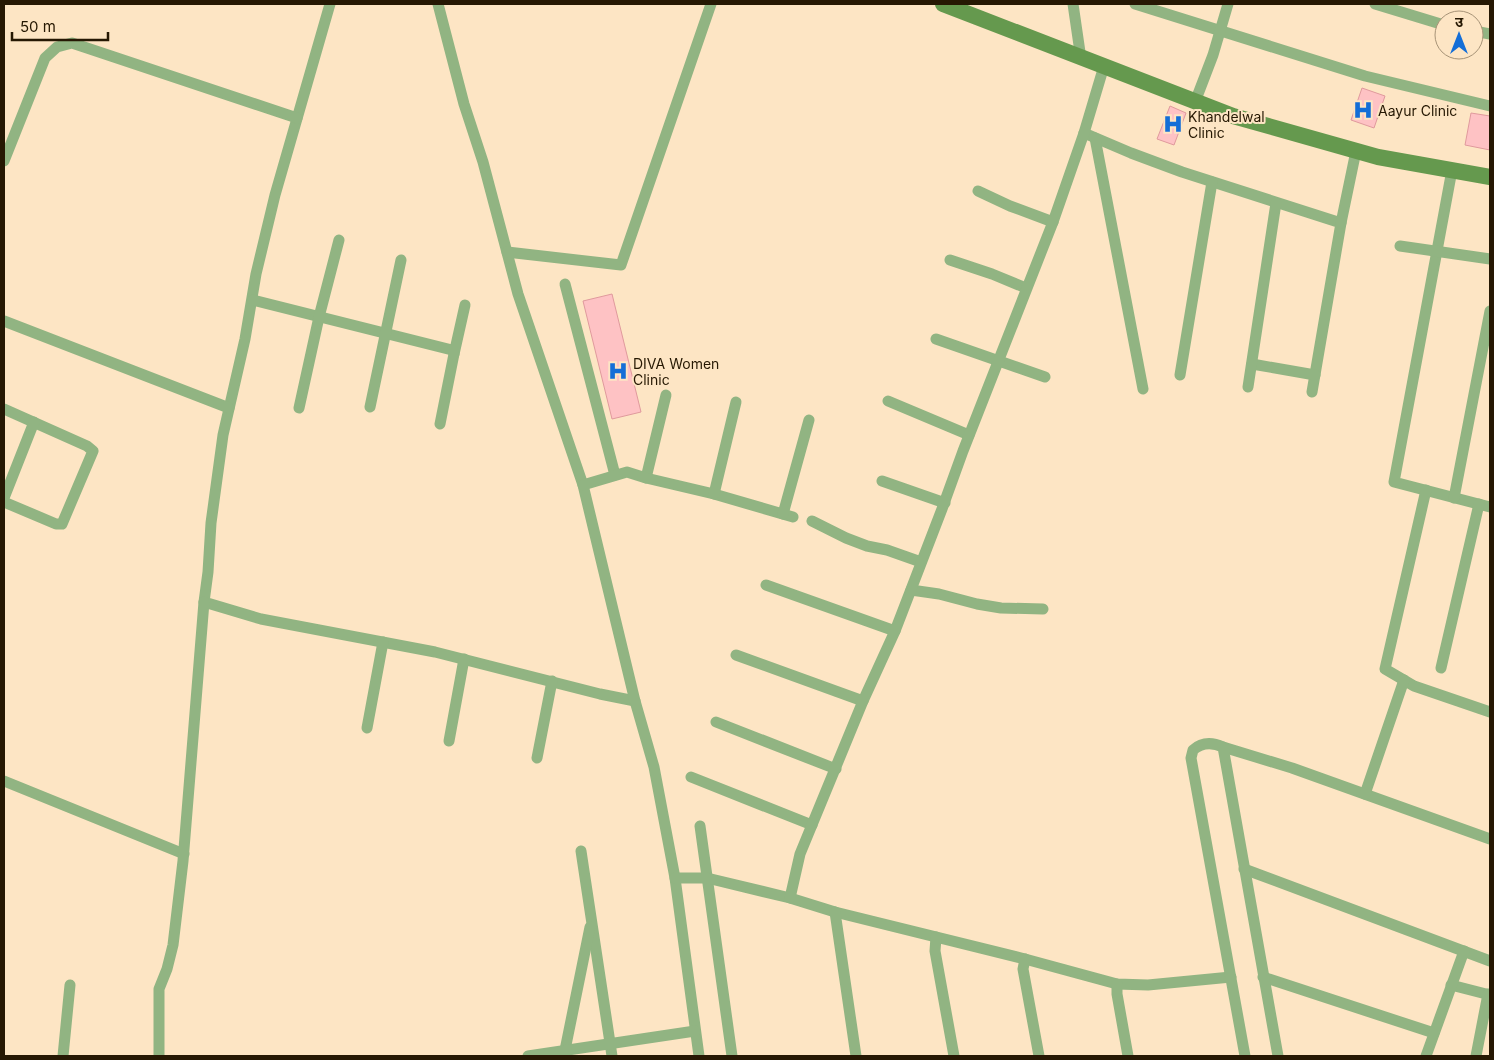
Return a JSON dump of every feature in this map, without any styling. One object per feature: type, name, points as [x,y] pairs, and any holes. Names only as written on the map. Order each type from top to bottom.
[{"type":"street","points":[[159,1056],[158,989],[167,969],[173,945],[184,854],[212,514],[223,435],[253,300],[256,274],[275,195],[330,4]]},
{"type":"street","points":[[438,4],[464,104],[483,162],[518,294],[583,485],[635,701],[654,767],[675,878],[699,1056]]},
{"type":"street","points":[[507,252],[621,265],[711,4]]},
{"type":"street","points":[[943,4],[961,7],[1081,59],[1104,66],[1233,116],[1378,157],[1490,176]]},
{"type":"street","points":[[1073,4],[1081,59]]},
{"type":"street","points":[[1135,4],[1365,76],[1490,106]]},
{"type":"street","points":[[1195,102],[1221,30],[1228,4]]},
{"type":"street","points":[[1376,4],[1434,22]]},
{"type":"street","points":[[4,161],[45,58],[57,47],[72,44],[297,118]]},
{"type":"street","points":[[790,898],[800,854],[895,630],[1053,222],[1084,133],[1104,66]]},
{"type":"street","points":[[1084,133],[1131,153],[1212,182],[1341,224]]},
{"type":"street","points":[[1095,138],[1143,389]]},
{"type":"street","points":[[1312,392],[1341,224],[1356,151]]},
{"type":"street","points":[[1442,668],[1485,506],[1394,482],[1452,170]]},
{"type":"street","points":[[1180,375],[1212,182]]},
{"type":"street","points":[[978,191],[1010,206],[1053,222]]},
{"type":"street","points":[[1248,387],[1276,203]]},
{"type":"street","points":[[299,408],[319,317],[339,240]]},
{"type":"street","points":[[1400,246],[1490,259]]},
{"type":"street","points":[[370,407],[401,260]]},
{"type":"street","points":[[950,260],[1026,288]]},
{"type":"street","points":[[566,284],[615,475]]},
{"type":"street","points":[[253,300],[452,350],[454,354]]},
{"type":"street","points":[[440,424],[465,305]]},
{"type":"street","points":[[1454,498],[1490,312]]},
{"type":"street","points":[[4,321],[229,408]]},
{"type":"street","points":[[936,339],[1045,377]]},
{"type":"street","points":[[1252,364],[1315,375]]},
{"type":"street","points":[[646,478],[666,395]]},
{"type":"street","points":[[888,401],[969,435]]},
{"type":"street","points":[[714,494],[736,402]]},
{"type":"street","points":[[4,409],[90,447],[93,451],[62,524],[56,524],[4,502]]},
{"type":"street","points":[[583,485],[627,472],[788,515],[809,420]]},
{"type":"street","points":[[4,498],[34,422]]},
{"type":"street","points":[[882,481],[944,503]]},
{"type":"street","points":[[1426,490],[1385,669],[1414,686],[1490,712]]},
{"type":"street","points":[[812,521],[860,543],[921,562]]},
{"type":"street","points":[[766,584],[895,630]]},
{"type":"street","points":[[911,590],[939,594],[1001,608],[1043,609]]},
{"type":"street","points":[[204,602],[261,619],[464,659],[600,694],[635,701]]},
{"type":"street","points":[[368,728],[383,642]]},
{"type":"street","points":[[736,655],[864,700]]},
{"type":"street","points":[[449,741],[464,659]]},
{"type":"street","points":[[1365,794],[1404,680]]},
{"type":"street","points":[[537,758],[552,682]]},
{"type":"street","points":[[716,722],[836,769]]},
{"type":"street","points":[[1245,1056],[1191,758],[1193,750],[1204,743],[1216,744],[1292,768],[1490,838]]},
{"type":"street","points":[[1223,747],[1278,1056]]},
{"type":"street","points":[[691,777],[812,825]]},
{"type":"street","points":[[4,781],[184,854]]},
{"type":"street","points":[[700,826],[732,1056]]},
{"type":"street","points":[[581,851],[612,1056]]},
{"type":"street","points":[[1244,869],[1490,960]]},
{"type":"street","points":[[675,878],[707,878],[1117,984],[1148,985],[1231,978]]},
{"type":"street","points":[[835,912],[856,1056]]},
{"type":"street","points":[[565,1050],[592,921]]},
{"type":"street","points":[[936,937],[935,951],[954,1056]]},
{"type":"street","points":[[1426,1056],[1464,951]]},
{"type":"street","points":[[1025,959],[1023,969],[1039,1056]]},
{"type":"street","points":[[1263,977],[1434,1033]]},
{"type":"street","points":[[1117,984],[1117,994],[1128,1056]]},
{"type":"street","points":[[1452,984],[1489,995],[1476,1056]]},
{"type":"street","points":[[63,1056],[70,985]]},
{"type":"street","points":[[528,1056],[695,1031]]},
{"type":"building","points":[[1362,88],[1385,96],[1374,128],[1351,120]]},
{"type":"building","points":[[1170,106],[1186,113],[1174,145],[1157,139]]},
{"type":"building","points":[[1471,113],[1490,116],[1490,150],[1465,145]]},
{"type":"building","points":[[612,294],[641,412],[612,419],[583,301]]},
{"type":"place","name":"Aayur Clinic","points":[[1363,110]]},
{"type":"place","name":"Khandelwal Clinic","points":[[1173,124]]},
{"type":"place","name":"DIVA Women Clinic","points":[[618,371]]}]
